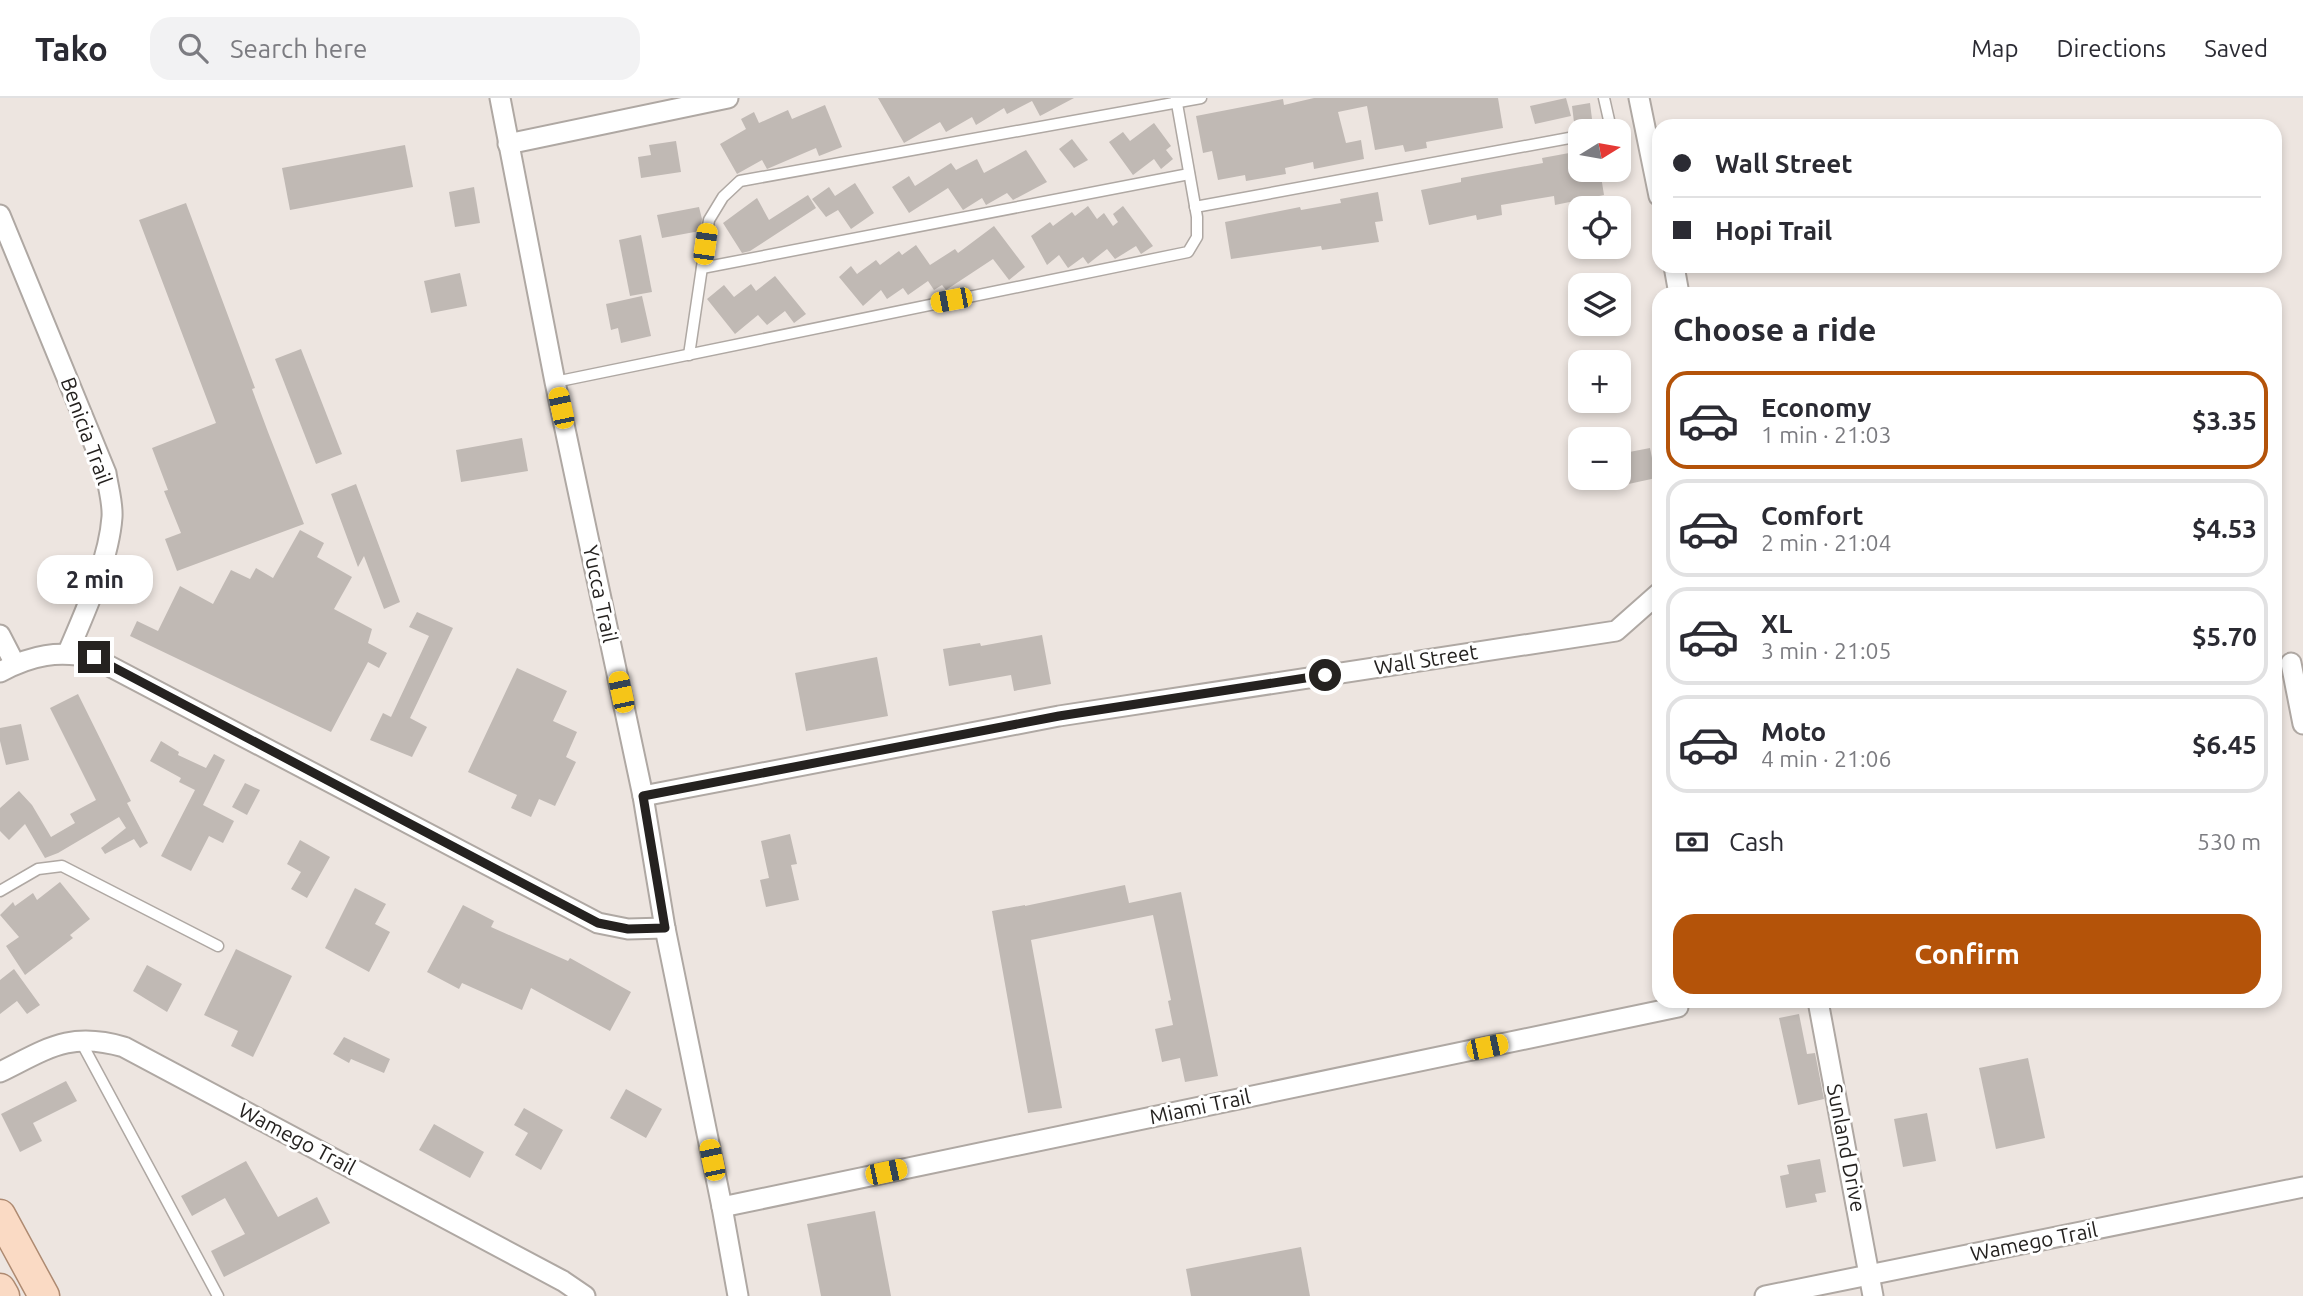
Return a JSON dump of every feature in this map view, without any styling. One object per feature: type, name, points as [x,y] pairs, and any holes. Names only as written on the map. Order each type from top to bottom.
[{"type":"main road","points":[[0,1215],[44,1296]]},
{"type":"main road","points":[[0,1289],[4,1296]]},
{"type":"street","name":"Yucca Trail","points":[[500,98],[555,382],[643,796],[665,928],[738,1296]]},
{"type":"street","points":[[508,144],[728,98]]},
{"type":"street","points":[[1639,98],[1652,162]]},
{"type":"street","name":"Benicia Trail","points":[[0,215],[106,473],[113,514],[91,598],[68,652]]},
{"type":"street","name":"Wall Street","points":[[643,796],[1059,716],[1616,631],[1652,599]]},
{"type":"street","points":[[0,635],[8,668],[41,656],[68,652],[94,657],[598,923],[628,929],[665,928]]},
{"type":"street","points":[[2291,663],[2303,724]]},
{"type":"street","name":"Miami Trail","points":[[722,1207],[1673,1008]]},
{"type":"street","name":"Sunland Drive","points":[[1819,1008],[1873,1296]]},
{"type":"street","name":"Wamego Trail","points":[[0,1072],[58,1044],[80,1040],[102,1041],[124,1047],[563,1281],[585,1296]]},
{"type":"street","name":"Wamego Trail","points":[[1765,1296],[2303,1187]]},
{"type":"lane","points":[[689,355],[709,220],[723,197],[740,181],[1201,98]]},
{"type":"lane","points":[[1604,98],[1609,119]]},
{"type":"lane","points":[[555,382],[1188,252],[1198,237],[1176,101]]},
{"type":"lane","points":[[1195,207],[1568,138]]},
{"type":"lane","points":[[702,268],[1189,174]]},
{"type":"lane","points":[[0,891],[38,869],[62,866],[218,946]]},
{"type":"lane","points":[[80,1040],[218,1296]]},
{"type":"building","points":[[878,98],[1074,98],[1040,116],[1032,101],[1007,114],[1004,108],[976,125],[972,117],[946,132],[940,122],[904,143]]},
{"type":"building","points":[[1314,98],[1498,98],[1503,128],[1426,142],[1427,148],[1405,152],[1403,145],[1375,150],[1367,106],[1338,112],[1346,143],[1361,140],[1364,159],[1314,169],[1313,162],[1285,168],[1286,174],[1246,181],[1245,175],[1218,180],[1212,151],[1203,153],[1196,116],[1283,99],[1284,105]]},
{"type":"building","points":[[1566,98],[1571,116],[1535,124],[1530,106]]},
{"type":"building","points":[[1590,103],[1592,119],[1574,119],[1572,106]]},
{"type":"building","points":[[825,105],[842,147],[819,156],[816,148],[767,169],[762,160],[737,174],[720,144],[746,129],[741,119],[754,112],[759,123],[788,110],[792,119]]},
{"type":"building","points":[[1154,123],[1171,146],[1166,150],[1173,159],[1161,169],[1154,159],[1133,175],[1109,142],[1123,132],[1130,141]]},
{"type":"building","points":[[1072,139],[1088,160],[1074,168],[1059,149]]},
{"type":"building","points":[[676,141],[681,172],[641,178],[638,157],[651,155],[649,145]]},
{"type":"building","points":[[405,145],[413,187],[290,210],[282,168]]},
{"type":"building","points":[[1026,150],[1047,182],[1013,200],[1007,193],[986,205],[982,198],[963,210],[948,188],[909,213],[892,187],[909,176],[915,186],[951,163],[956,170],[977,159],[984,173]]},
{"type":"building","points":[[1568,153],[1568,182],[1602,182],[1604,195],[1568,196],[1568,202],[1555,205],[1554,196],[1501,205],[1502,215],[1477,220],[1476,215],[1429,225],[1421,190],[1461,182],[1461,178],[1543,163],[1542,158]]},
{"type":"building","points":[[855,183],[874,213],[851,229],[838,210],[826,217],[812,199],[829,187],[835,196]]},
{"type":"building","points":[[474,187],[480,223],[455,227],[449,192]]},
{"type":"building","points":[[1378,192],[1383,221],[1375,222],[1379,242],[1322,250],[1321,246],[1231,259],[1225,222],[1300,207],[1301,210],[1341,203],[1340,199]]},
{"type":"building","points":[[808,195],[816,208],[750,251],[742,253],[723,223],[757,198],[769,220]]},
{"type":"building","points":[[186,203],[255,388],[252,389],[304,524],[177,571],[165,539],[181,533],[164,491],[168,490],[152,448],[216,423],[139,220]]},
{"type":"building","points":[[1088,206],[1097,219],[1104,213],[1113,226],[1118,222],[1113,214],[1123,206],[1153,246],[1141,254],[1136,246],[1115,259],[1107,249],[1088,264],[1083,257],[1068,268],[1059,255],[1047,265],[1031,236],[1050,222],[1053,226],[1072,212],[1075,216]]},
{"type":"building","points":[[699,207],[702,219],[700,231],[662,238],[657,215]]},
{"type":"building","points":[[994,226],[1025,267],[1009,280],[993,259],[946,290],[942,285],[934,290],[928,281],[908,295],[903,288],[887,299],[881,290],[863,306],[839,277],[851,266],[857,274],[876,260],[880,265],[899,251],[902,255],[916,245],[930,265],[955,249],[958,253]]},
{"type":"building","points":[[641,235],[652,292],[630,296],[619,240]]},
{"type":"building","points":[[460,273],[467,306],[431,313],[424,281]]},
{"type":"building","points":[[775,276],[806,314],[794,323],[785,311],[767,325],[758,315],[735,334],[707,299],[724,285],[734,297],[751,284],[756,291]]},
{"type":"building","points":[[642,296],[651,336],[621,343],[618,328],[611,330],[606,304]]},
{"type":"building","points":[[301,349],[342,454],[316,464],[275,359]]},
{"type":"building","points":[[522,438],[528,471],[461,482],[456,450]]},
{"type":"building","points":[[1650,448],[1652,479],[1631,483],[1631,452]]},
{"type":"building","points":[[356,484],[400,602],[384,609],[364,556],[358,567],[331,494]]},
{"type":"building","points":[[300,530],[324,543],[317,557],[352,577],[334,609],[372,629],[368,643],[387,653],[379,668],[368,662],[331,732],[130,636],[137,621],[158,631],[180,586],[213,604],[231,570],[250,579],[256,568],[273,578]]},
{"type":"building","points":[[417,612],[453,628],[410,718],[427,727],[412,757],[370,740],[383,713],[391,717],[429,636],[409,627]]},
{"type":"building","points":[[1042,635],[1051,684],[1014,691],[1011,675],[949,686],[943,649],[980,643],[981,646]]},
{"type":"building","points":[[877,657],[888,716],[806,731],[795,673]]},
{"type":"building","points":[[517,668],[567,691],[553,721],[577,732],[566,757],[576,762],[555,806],[539,799],[531,817],[511,808],[517,795],[468,772]]},
{"type":"building","points":[[78,694],[131,801],[127,803],[148,843],[140,848],[134,839],[105,854],[101,848],[126,828],[119,817],[45,858],[25,824],[9,840],[0,831],[0,808],[19,791],[32,805],[51,837],[75,823],[70,814],[96,800],[50,708]]},
{"type":"building","points":[[21,724],[29,760],[6,765],[0,728]]},
{"type":"building","points":[[161,741],[179,752],[178,755],[206,768],[214,754],[225,760],[203,805],[234,821],[223,843],[209,836],[191,871],[161,856],[195,790],[179,782],[181,778],[150,761]]},
{"type":"building","points":[[245,783],[260,790],[247,815],[232,807]]},
{"type":"building","points":[[790,834],[797,864],[791,865],[799,900],[766,907],[760,880],[769,878],[761,841]]},
{"type":"building","points":[[300,840],[330,857],[307,898],[291,889],[301,872],[287,864]]},
{"type":"building","points":[[60,882],[90,919],[70,935],[73,938],[25,975],[6,946],[19,937],[0,915],[13,902],[15,906],[33,893],[37,900]]},
{"type":"building","points":[[1125,885],[1129,903],[1181,892],[1218,1076],[1185,1082],[1180,1058],[1162,1062],[1155,1029],[1173,1025],[1168,1001],[1171,1000],[1153,915],[1031,940],[1062,1108],[1028,1113],[992,911]]},
{"type":"building","points":[[355,888],[386,904],[375,924],[390,932],[369,972],[325,948]]},
{"type":"building","points":[[463,905],[494,921],[491,927],[568,961],[570,958],[631,992],[610,1031],[531,988],[522,1010],[462,983],[459,989],[427,972]]},
{"type":"building","points":[[236,949],[292,976],[253,1057],[231,1046],[238,1031],[204,1015]]},
{"type":"building","points":[[147,965],[182,984],[167,1012],[133,991]]},
{"type":"building","points":[[14,969],[40,1005],[27,1014],[17,1001],[0,1014],[0,980]]},
{"type":"building","points":[[1799,1014],[1807,1054],[1815,1053],[1824,1099],[1798,1105],[1779,1018]]},
{"type":"building","points":[[344,1037],[390,1059],[384,1073],[351,1059],[349,1063],[333,1054]]},
{"type":"building","points":[[2028,1058],[2045,1138],[1996,1149],[1979,1068]]},
{"type":"building","points":[[66,1081],[77,1101],[33,1123],[42,1141],[20,1152],[1,1114]]},
{"type":"building","points":[[626,1089],[662,1109],[646,1138],[610,1118]]},
{"type":"building","points":[[524,1108],[563,1130],[541,1170],[515,1155],[528,1133],[514,1125]]},
{"type":"building","points":[[1927,1113],[1936,1161],[1903,1167],[1894,1119]]},
{"type":"building","points":[[434,1124],[484,1152],[470,1178],[419,1150]]},
{"type":"building","points":[[1820,1159],[1826,1192],[1815,1194],[1817,1202],[1786,1208],[1780,1176],[1789,1174],[1787,1165]]},
{"type":"building","points":[[246,1161],[278,1217],[317,1197],[330,1223],[224,1277],[211,1251],[245,1234],[225,1198],[192,1216],[181,1196]]},
{"type":"building","points":[[875,1211],[891,1296],[821,1296],[807,1224]]},
{"type":"building","points":[[1301,1247],[1310,1296],[1191,1296],[1186,1269]]},
{"type":"route","points":[[94,657],[598,923],[628,929],[665,928],[643,796],[1059,716],[1325,675]]}]
